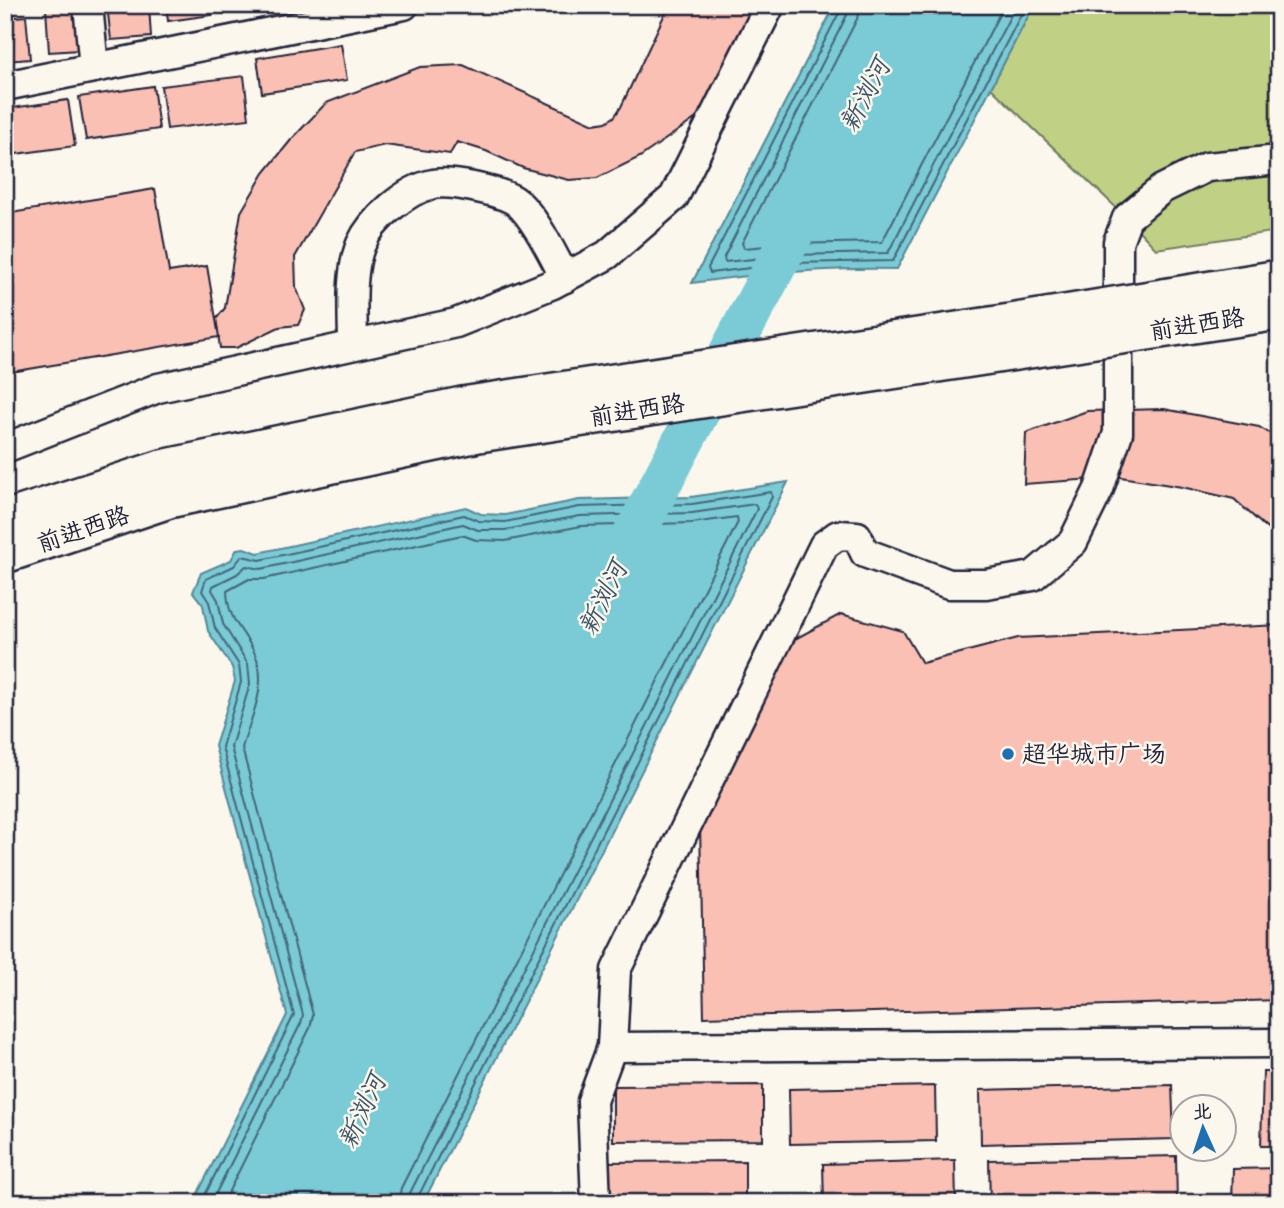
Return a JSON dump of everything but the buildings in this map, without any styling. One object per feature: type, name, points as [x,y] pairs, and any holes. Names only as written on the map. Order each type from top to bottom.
[{"type":"main road","name":"前进西路","points":[[5,519],[165,484],[462,405],[1279,278]]},
{"type":"main road","name":"前进西路","points":[[5,555],[165,484],[1279,312]]},
{"type":"street","points":[[88,5],[94,68]]},
{"type":"street","points":[[5,86],[404,5]]},
{"type":"street","points":[[5,448],[158,388],[456,323],[565,278],[607,255],[674,197],[770,5]]},
{"type":"street","points":[[596,1203],[592,1101],[612,1047],[616,970],[824,545],[838,535],[857,536],[865,553],[949,584],[986,584],[1033,576],[1063,551],[1073,542],[1099,489],[1118,433],[1118,242],[1127,218],[1162,189],[1207,167],[1279,160]]},
{"type":"street","points":[[353,345],[352,286],[361,244],[381,215],[403,197],[434,184],[473,187],[513,200],[543,235],[565,278]]},
{"type":"street","points":[[612,1047],[1279,1044]]},
{"type":"green space","points":[[1034,5],[1279,5],[1279,231],[1156,249],[991,88]]},
{"type":"water","points":[[835,5],[1034,5],[897,269],[794,272],[692,283]]},
{"type":"water","points":[[788,482],[423,1203],[193,1203],[287,1015],[215,746],[235,681],[232,667],[208,631],[203,605],[193,592],[201,573],[231,560],[237,549],[244,548],[258,553],[466,507],[481,514],[505,515],[579,500],[691,497]]},
{"type":"waterway","name":"新浏河","points":[[626,550],[798,223]]},
{"type":"place","name":"超华城市广场","points":[[1008,754]]}]
